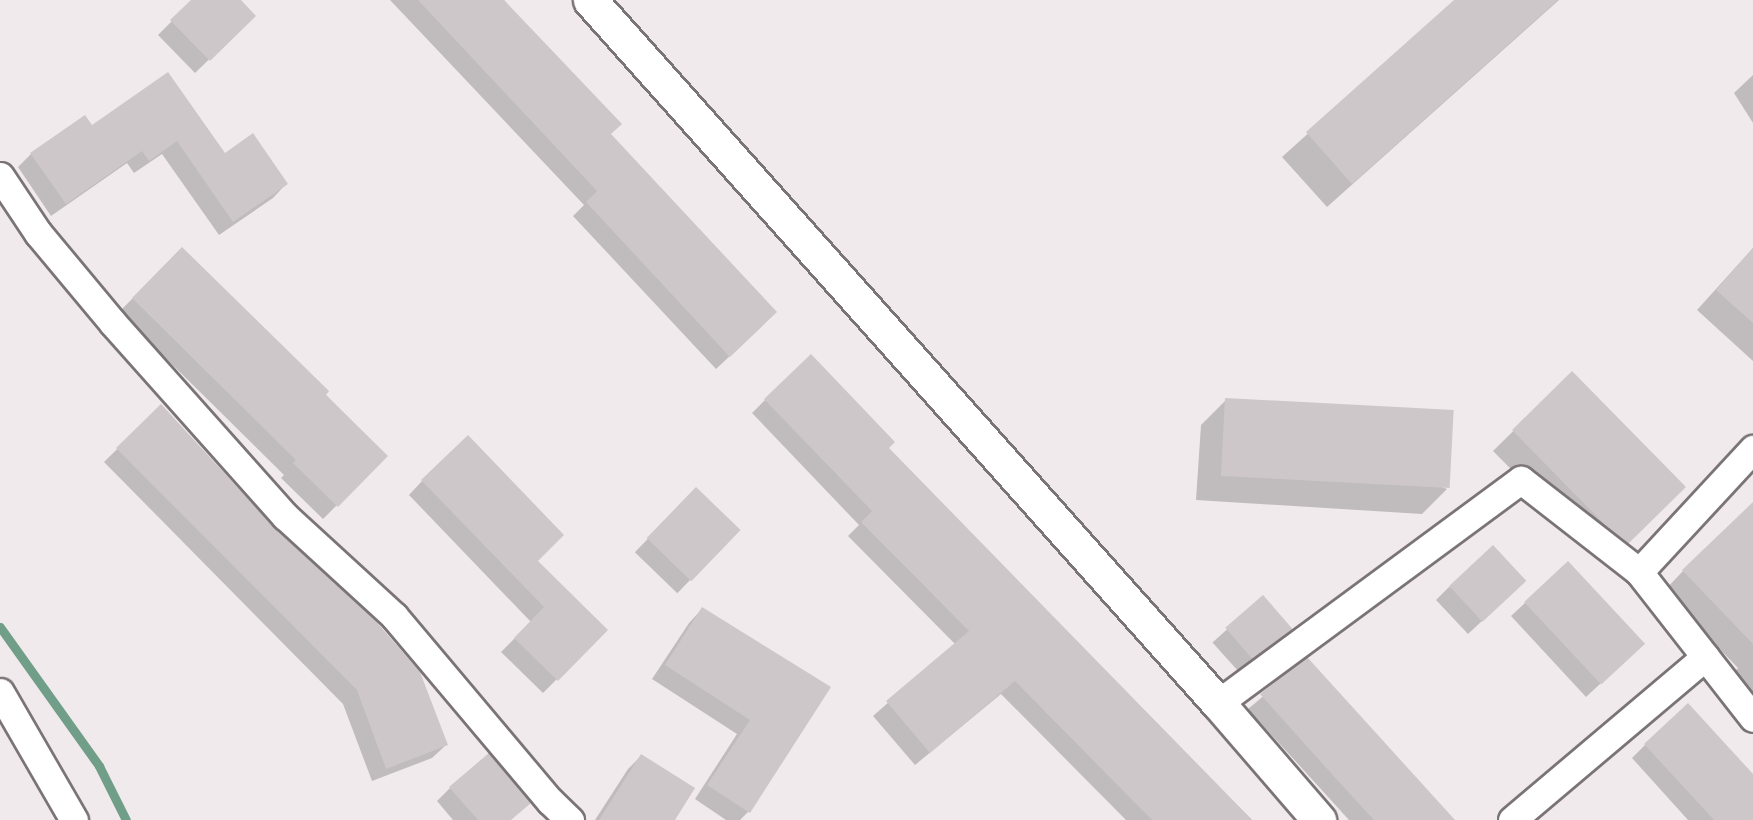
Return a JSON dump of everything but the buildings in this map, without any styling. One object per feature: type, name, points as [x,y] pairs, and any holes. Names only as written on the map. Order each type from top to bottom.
[{"type":"main road","points":[[590,0],[1319,820]]},
{"type":"street","points":[[0,176],[38,233],[120,332],[285,516],[394,616],[550,801],[570,820]]},
{"type":"street","points":[[1639,572],[1753,450]]},
{"type":"street","points":[[1218,704],[1521,480],[1639,572],[1753,718]]},
{"type":"street","points":[[1512,820],[1705,657]]},
{"type":"street","points":[[0,692],[74,820]]},
{"type":"waterway","points":[[0,627],[99,766],[126,820]]}]
